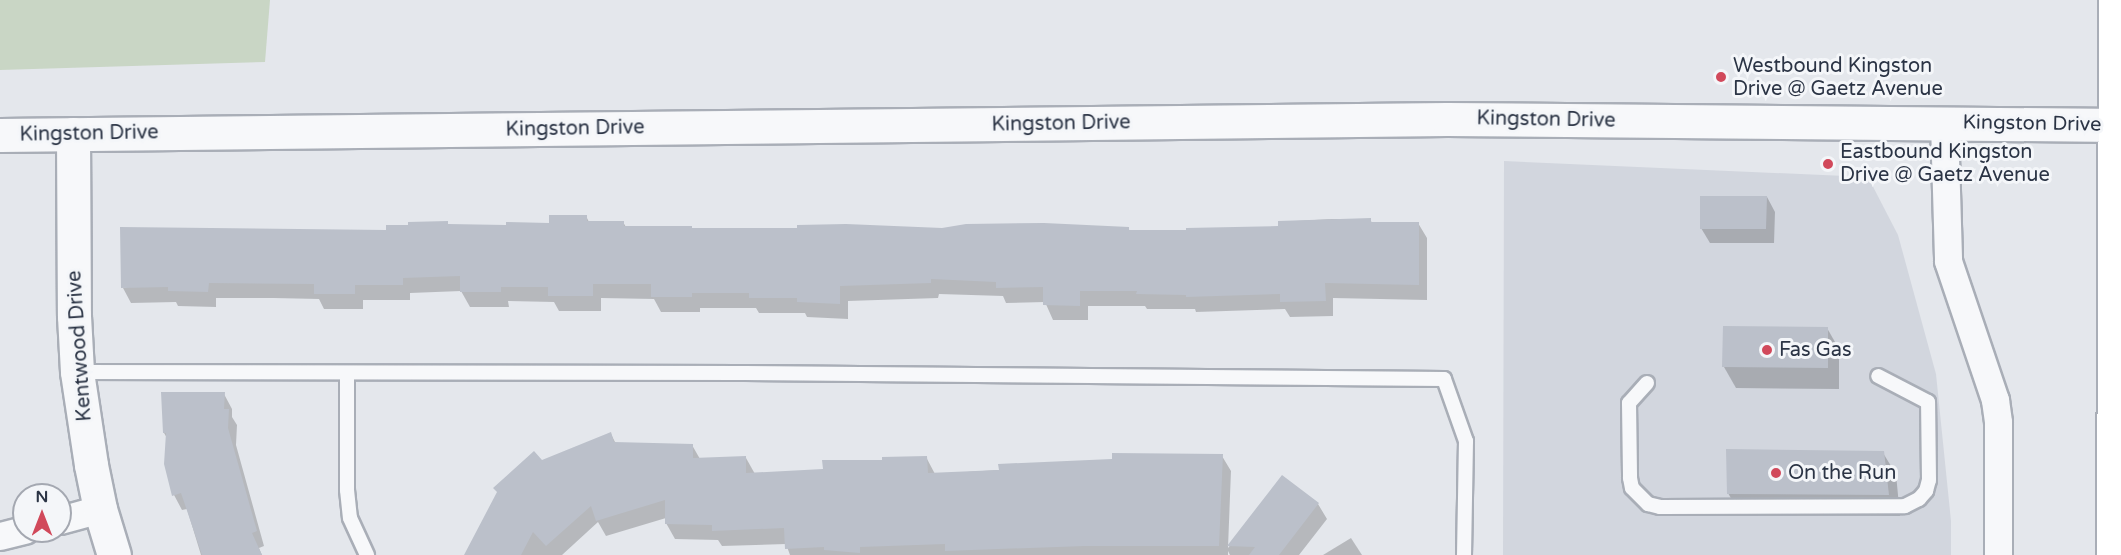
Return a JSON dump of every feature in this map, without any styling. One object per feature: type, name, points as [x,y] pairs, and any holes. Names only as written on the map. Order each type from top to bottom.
[{"type":"main road","points":[[2113,555],[2118,125],[2115,0]]},
{"type":"street","name":"Kingston Drive","points":[[0,135],[1447,119],[2118,125]]},
{"type":"street","points":[[1944,123],[1948,261],[1995,400],[1998,555]]},
{"type":"street","name":"Kentwood Drive","points":[[73,134],[74,316],[77,372],[100,509],[114,555]]},
{"type":"street","points":[[72,517],[100,509]]},
{"type":"lane","points":[[77,372],[757,373],[1444,380],[1466,441],[1464,555]]},
{"type":"lane","points":[[347,373],[347,490],[350,518],[367,555]]},
{"type":"lane","points":[[1647,384],[1629,403],[1630,478],[1632,488],[1648,504],[1660,507],[1905,506],[1919,499],[1926,491],[1929,480],[1928,402],[1878,376]]},
{"type":"shaded area","points":[[1504,161],[1868,177],[1898,235],[1936,374],[1951,521],[1951,555],[1503,555]]},
{"type":"green space","points":[[0,0],[270,0],[265,62],[0,70]]},
{"type":"building","points":[[1700,196],[1767,196],[1766,229],[1700,229]]},
{"type":"building","points":[[549,215],[587,215],[587,221],[624,221],[624,226],[692,226],[692,228],[797,228],[797,225],[846,224],[942,228],[966,224],[1044,223],[1129,227],[1129,230],[1278,226],[1278,221],[1371,218],[1371,222],[1419,222],[1419,285],[1325,283],[1326,301],[1280,302],[1280,294],[1186,297],[1186,295],[1136,294],[1137,291],[1080,291],[1080,306],[1043,305],[1043,287],[996,288],[996,282],[931,279],[931,283],[840,286],[840,304],[797,302],[797,298],[749,298],[749,293],[692,293],[692,297],[651,297],[651,284],[593,284],[593,296],[548,296],[548,287],[501,287],[501,292],[460,292],[460,276],[403,278],[403,285],[355,285],[355,294],[314,294],[314,284],[209,283],[208,292],[168,291],[168,287],[121,288],[120,227],[386,230],[386,225],[408,225],[408,222],[448,221],[448,224],[506,225],[506,222],[549,223]]},
{"type":"building","points":[[1723,326],[1828,327],[1828,368],[1722,367]]},
{"type":"building","points":[[161,392],[225,392],[224,409],[229,409],[228,428],[257,531],[252,533],[262,555],[202,555],[181,493],[172,496],[164,464],[166,433],[163,433]]},
{"type":"building","points":[[611,432],[614,442],[693,444],[693,458],[746,456],[746,473],[823,469],[822,460],[882,460],[882,457],[927,456],[928,473],[999,470],[998,464],[1112,459],[1112,453],[1223,454],[1219,546],[1084,546],[945,551],[945,544],[860,547],[860,553],[824,550],[824,547],[785,549],[784,528],[712,531],[712,525],[665,524],[665,500],[596,521],[591,506],[546,546],[533,532],[521,555],[464,555],[497,492],[493,488],[534,451],[542,460]]},
{"type":"building","points":[[1726,449],[1884,451],[1889,495],[1727,494]]},
{"type":"building","points":[[1282,475],[1319,503],[1279,555],[1249,555],[1255,547],[1227,546]]},
{"type":"place","name":"Westbound Kingston Drive @ Gaetz Avenue","points":[[1721,77]]},
{"type":"place","name":"Eastbound Kingston Drive @ Gaetz Avenue","points":[[1828,164]]},
{"type":"place","name":"Fas Gas","points":[[1767,350]]},
{"type":"place","name":"On the Run","points":[[1776,473]]}]
